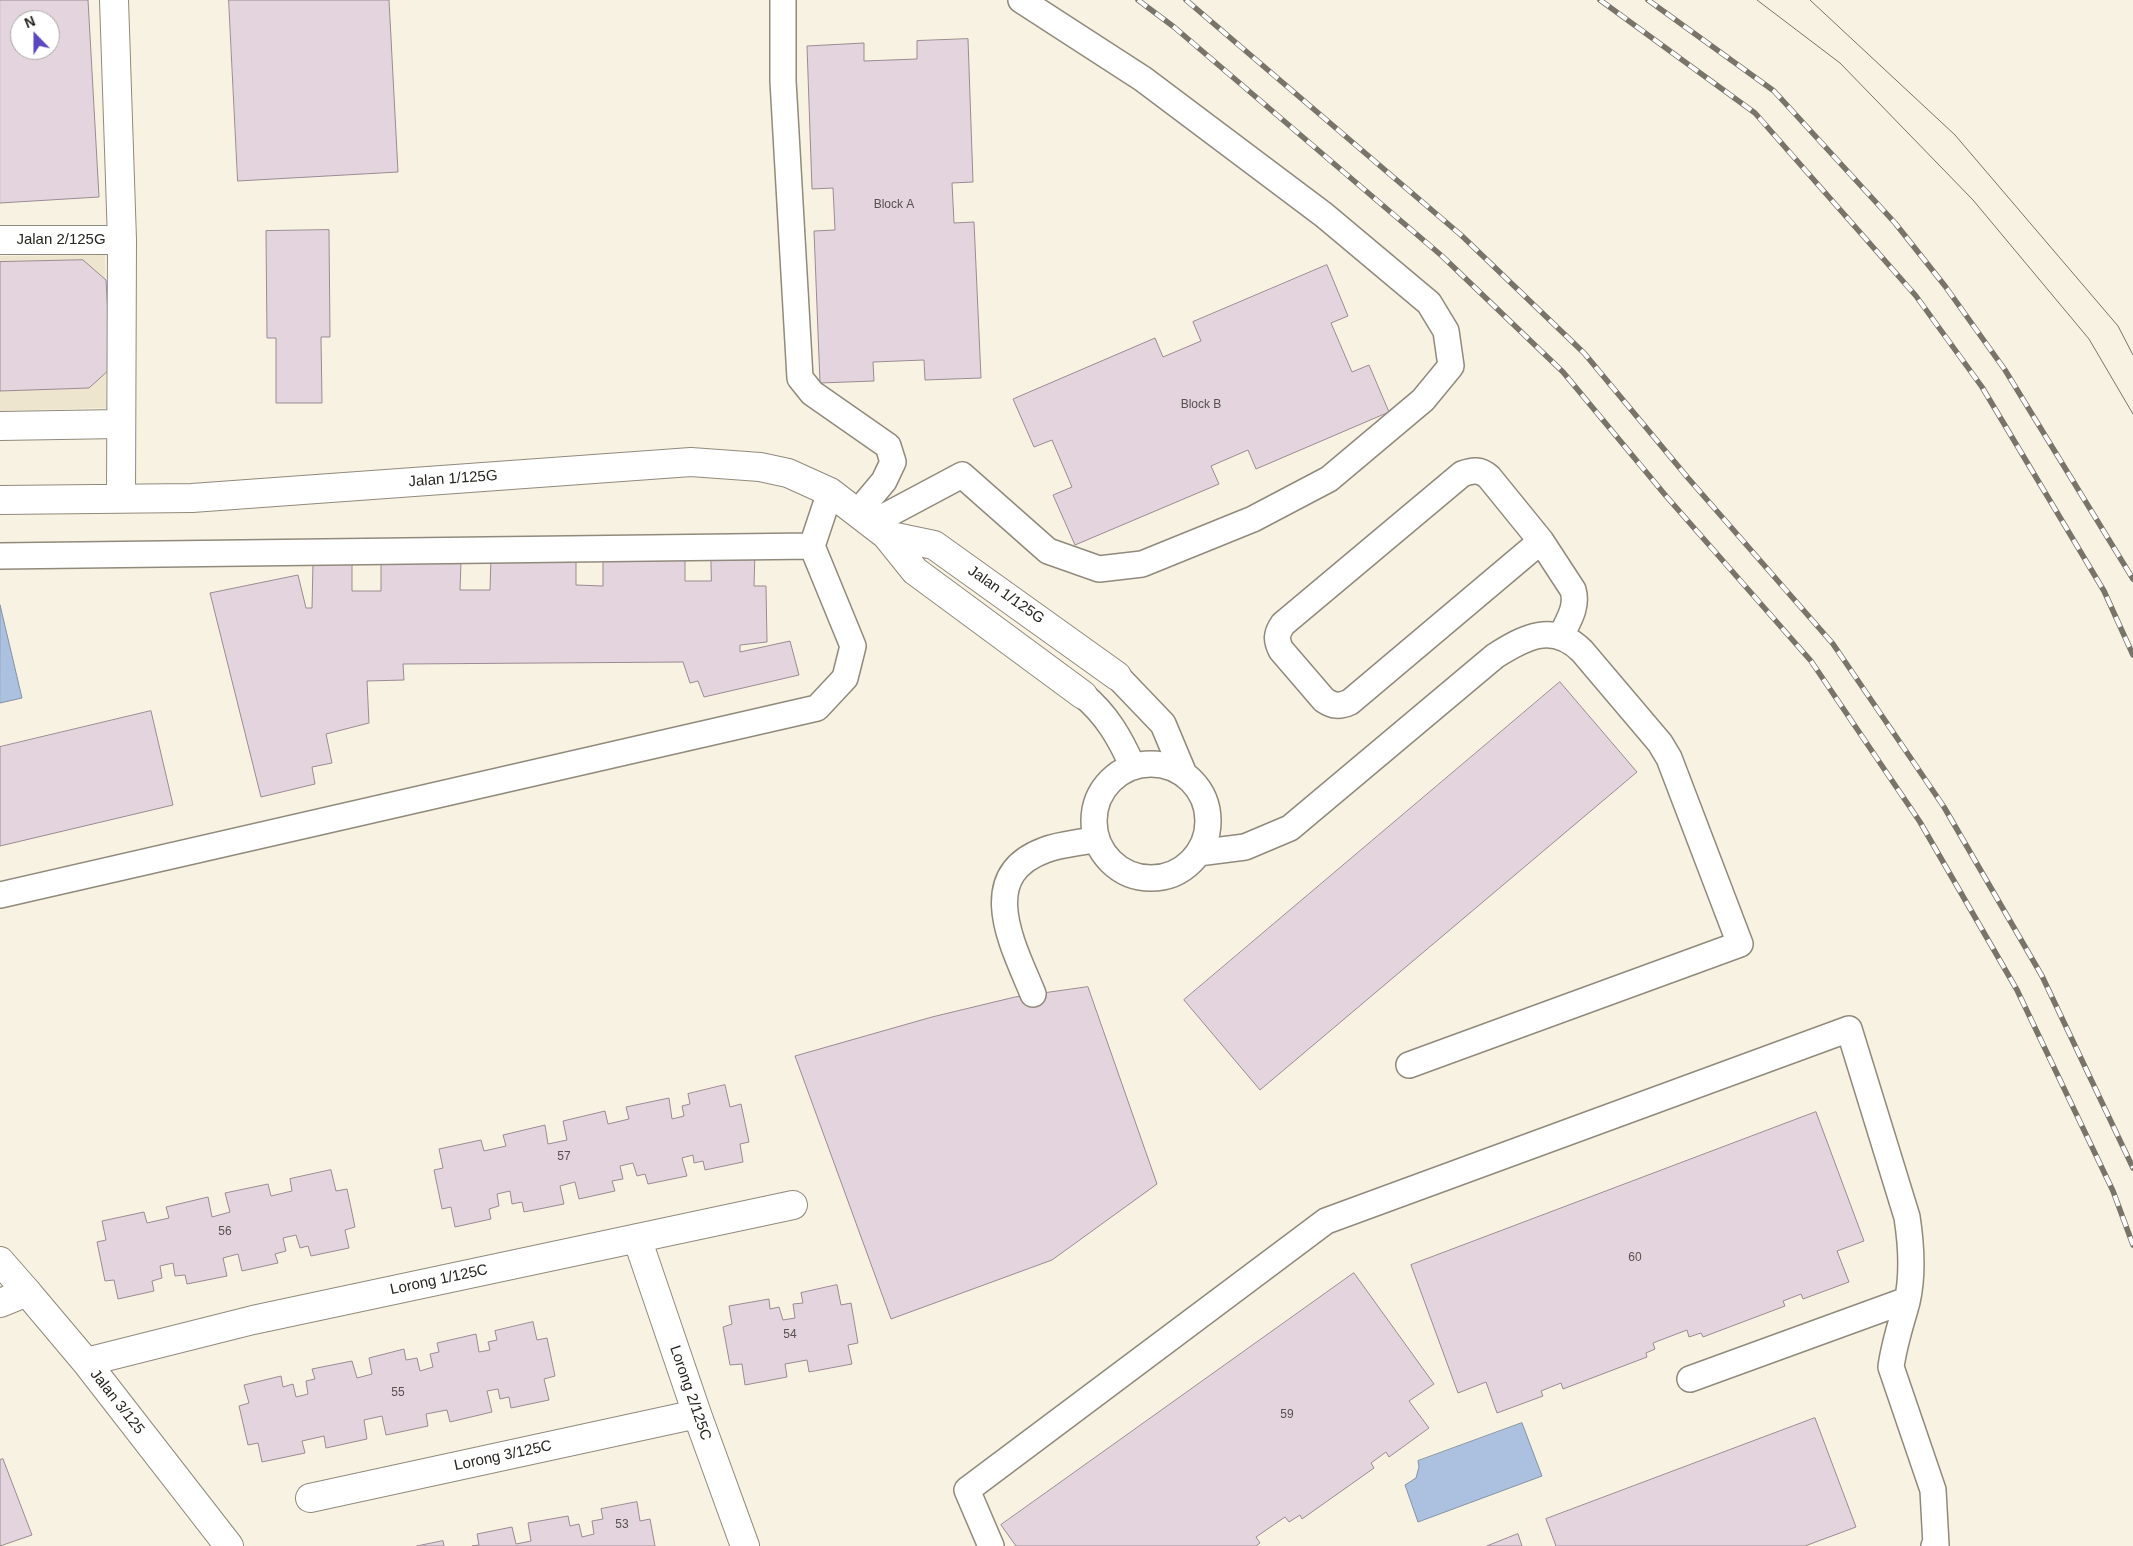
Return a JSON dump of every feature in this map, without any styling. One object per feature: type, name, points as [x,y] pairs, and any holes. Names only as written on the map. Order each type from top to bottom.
[{"type":"street","points":[[114,0],[122,240],[121,498]]},
{"type":"street","name":"Jalan 2/125G","points":[[0,240],[122,240]]},
{"type":"street","points":[[0,426],[120,424]]},
{"type":"street","name":"Jalan 1/125G","points":[[0,500],[202,497],[691,462],[760,467],[788,474],[830,492],[872,523],[915,571],[1074,688]]},
{"type":"street","name":"Jalan 1/125G","points":[[872,523],[934,545],[1116,676]]},
{"type":"street","points":[[1074,688],[1089,656]]},
{"type":"street","name":"Lorong 1/125C","points":[[86,1362],[253,1320],[793,1205]]},
{"type":"street","name":"Lorong 2/125C","points":[[637,1238],[697,1414],[745,1546]]},
{"type":"street","name":"Jalan 3/125","points":[[0,1261],[86,1362],[229,1546]]},
{"type":"street","points":[[0,1303],[27,1292]]},
{"type":"street","name":"Lorong 3/125C","points":[[310,1498],[697,1414]]},
{"type":"lane","points":[[784,0],[783,81],[800,378],[812,393],[888,446],[892,462],[884,481],[872,523]]},
{"type":"lane","points":[[872,523],[962,475],[1048,551],[1100,569],[1142,564],[1253,519],[1329,480],[1423,400],[1451,366],[1446,331],[1429,303],[1324,215],[1143,79],[1021,0]]},
{"type":"lane","points":[[1541,541],[1350,702],[1341,707],[1332,705],[1324,700],[1276,642],[1278,632],[1283,624],[1462,474],[1471,470],[1481,471],[1489,477],[1541,541],[1573,590],[1576,598],[1575,607],[1561,636]]},
{"type":"lane","points":[[0,895],[817,708],[845,678],[853,646],[812,546],[830,492]]},
{"type":"lane","points":[[0,556],[812,546]]},
{"type":"lane","points":[[1198,853],[1245,847],[1267,840],[1290,828],[1510,646],[1538,635],[1551,634],[1572,641],[1582,651],[1660,743],[1669,758],[1740,944],[1409,1065]]},
{"type":"lane","points":[[1116,676],[1163,724],[1184,774]]},
{"type":"lane","points":[[1074,688],[1100,709],[1111,725],[1133,767]]},
{"type":"lane","points":[[1150,764],[1168,766],[1184,774],[1197,786],[1205,802],[1209,820],[1206,837],[1198,853],[1186,866],[1170,875],[1152,878],[1134,875],[1118,868],[1105,855],[1097,839],[1093,822],[1096,804],[1105,788],[1117,775],[1133,767],[1150,764]]},
{"type":"lane","points":[[1033,994],[1004,915],[1004,897],[1009,881],[1019,866],[1032,856],[1046,850],[1097,839]]},
{"type":"lane","points":[[991,1546],[967,1490],[1326,1221],[1849,1029],[1907,1217],[1911,1242],[1907,1300],[1894,1346],[1891,1367],[1895,1386],[1933,1490],[1936,1545],[1934,1546]]},
{"type":"lane","points":[[1690,1379],[1907,1300]]},
{"type":"shaded area","points":[[105,255],[106,408],[0,411],[0,256]]},
{"type":"water","points":[[0,605],[22,698],[0,703]]},
{"type":"water","points":[[1522,1423],[1542,1476],[1418,1522],[1405,1485],[1416,1478],[1419,1467],[1418,1461]]},
{"type":"building","points":[[0,0],[88,0],[99,197],[0,203]]},
{"type":"building","points":[[229,0],[389,0],[398,172],[238,181]]},
{"type":"building","points":[[968,39],[973,182],[952,183],[954,223],[974,222],[981,378],[925,380],[924,360],[873,362],[874,381],[820,383],[814,231],[835,230],[833,188],[812,189],[807,46],[864,43],[864,61],[917,59],[917,41]]},
{"type":"building","points":[[329,230],[330,337],[321,337],[322,403],[276,403],[276,338],[267,338],[266,231]]},
{"type":"building","points":[[83,260],[106,280],[111,368],[89,388],[0,391],[0,262]]},
{"type":"building","points":[[1327,265],[1348,316],[1331,323],[1352,372],[1369,365],[1389,412],[1256,469],[1248,450],[1211,466],[1219,484],[1075,545],[1053,495],[1072,487],[1052,440],[1034,447],[1013,399],[1155,338],[1163,357],[1201,341],[1193,322]]},
{"type":"building","points":[[711,550],[755,550],[754,586],[766,586],[767,642],[740,645],[740,652],[790,641],[799,675],[704,697],[698,681],[690,683],[683,662],[403,664],[404,680],[367,681],[369,723],[326,734],[332,763],[312,767],[315,784],[261,797],[210,593],[298,575],[306,608],[312,608],[313,562],[352,562],[352,591],[381,591],[381,562],[461,562],[460,590],[490,590],[491,556],[576,556],[576,585],[603,586],[603,553],[685,552],[685,581],[711,581]]},
{"type":"building","points":[[1560,682],[1637,772],[1260,1090],[1184,1000]]},
{"type":"building","points":[[151,711],[173,805],[0,846],[0,747]]},
{"type":"building","points":[[1088,987],[1157,1184],[1052,1260],[891,1319],[795,1056],[932,1017],[1015,997]]},
{"type":"building","points":[[725,1085],[730,1107],[741,1104],[749,1142],[740,1144],[743,1162],[705,1170],[703,1161],[694,1163],[693,1155],[682,1158],[687,1176],[648,1184],[645,1174],[637,1176],[633,1163],[620,1166],[623,1179],[612,1181],[615,1191],[579,1199],[575,1182],[560,1186],[564,1204],[524,1212],[522,1202],[512,1204],[510,1191],[497,1194],[499,1206],[489,1209],[491,1219],[455,1227],[451,1207],[442,1209],[434,1170],[443,1168],[439,1149],[481,1140],[484,1151],[506,1146],[503,1135],[545,1125],[548,1144],[567,1140],[563,1121],[605,1111],[608,1124],[629,1119],[626,1107],[669,1098],[672,1119],[684,1116],[682,1106],[690,1104],[688,1094]]},
{"type":"building","points":[[1816,1112],[1864,1241],[1837,1251],[1849,1282],[1803,1299],[1801,1294],[1783,1301],[1785,1306],[1703,1337],[1701,1333],[1689,1337],[1687,1330],[1653,1343],[1655,1349],[1646,1353],[1647,1357],[1563,1389],[1561,1383],[1541,1391],[1543,1396],[1497,1413],[1486,1382],[1458,1393],[1411,1265]]},
{"type":"building","points":[[331,1170],[336,1191],[347,1189],[355,1227],[345,1230],[349,1248],[311,1256],[308,1246],[300,1248],[296,1235],[283,1238],[286,1251],[275,1254],[278,1263],[242,1271],[238,1254],[223,1258],[227,1276],[187,1284],[185,1275],[175,1276],[173,1263],[160,1266],[162,1278],[152,1281],[154,1291],[118,1299],[114,1280],[105,1281],[97,1242],[106,1240],[102,1221],[144,1212],[147,1223],[169,1218],[166,1207],[208,1197],[212,1217],[230,1212],[225,1193],[268,1184],[271,1196],[292,1191],[290,1179]]},
{"type":"building","points":[[1354,1273],[1434,1384],[1409,1401],[1429,1428],[1389,1457],[1386,1452],[1371,1463],[1374,1468],[1302,1519],[1300,1515],[1289,1522],[1285,1517],[1256,1537],[1260,1543],[1256,1546],[1016,1546],[1001,1525]]},
{"type":"building","points":[[837,1285],[841,1305],[851,1303],[858,1343],[848,1345],[852,1364],[809,1372],[807,1360],[785,1364],[787,1377],[745,1385],[742,1364],[730,1365],[723,1327],[732,1324],[729,1306],[769,1299],[770,1309],[779,1307],[783,1320],[795,1318],[793,1304],[803,1303],[801,1293]]},
{"type":"building","points":[[533,1322],[537,1340],[547,1338],[555,1376],[544,1379],[549,1400],[511,1408],[509,1397],[500,1399],[498,1389],[487,1391],[492,1412],[450,1422],[447,1410],[426,1414],[428,1426],[386,1435],[382,1416],[364,1420],[367,1439],[326,1448],[324,1436],[302,1441],[305,1453],[262,1462],[258,1443],[248,1445],[239,1406],[249,1403],[244,1385],[281,1376],[283,1387],[293,1384],[296,1397],[308,1394],[306,1381],[315,1379],[312,1369],[352,1361],[357,1378],[372,1374],[369,1358],[404,1349],[406,1360],[417,1358],[420,1371],[433,1367],[430,1354],[439,1352],[437,1343],[476,1334],[479,1352],[490,1350],[488,1342],[497,1340],[495,1331]]},
{"type":"building","points":[[1815,1418],[1856,1527],[1805,1546],[1556,1546],[1546,1519]]},
{"type":"building","points":[[3,1459],[32,1535],[0,1546],[0,1460]]},
{"type":"building","points":[[637,1502],[640,1521],[650,1519],[655,1546],[472,1546],[479,1545],[477,1534],[512,1527],[516,1544],[531,1541],[528,1523],[568,1516],[570,1526],[579,1524],[582,1537],[594,1534],[592,1521],[603,1519],[601,1509]]},
{"type":"building","points":[[1518,1534],[1522,1546],[1487,1546]]},
{"type":"building","points":[[443,1541],[444,1546],[417,1546]]},
{"type":"tram line","points":[[1757,0],[1840,63],[1973,200],[2089,339],[2133,414]]},
{"type":"tram line","points":[[1810,0],[1955,135],[2118,326],[2133,355]]},
{"type":"railway","points":[[1138,0],[1174,27],[1442,256],[1563,372],[1666,496],[1811,661],[1920,822],[2017,990],[2113,1191],[2133,1245]]},
{"type":"railway","points":[[1186,0],[1461,235],[1584,353],[1688,478],[1833,644],[1944,807],[2042,976],[2133,1168]]},
{"type":"railway","points":[[1600,0],[1755,113],[1916,296],[1982,387],[2104,591],[2133,655]]},
{"type":"railway","points":[[1648,0],[1774,91],[1895,223],[1945,286],[2005,370],[2133,579]]}]
